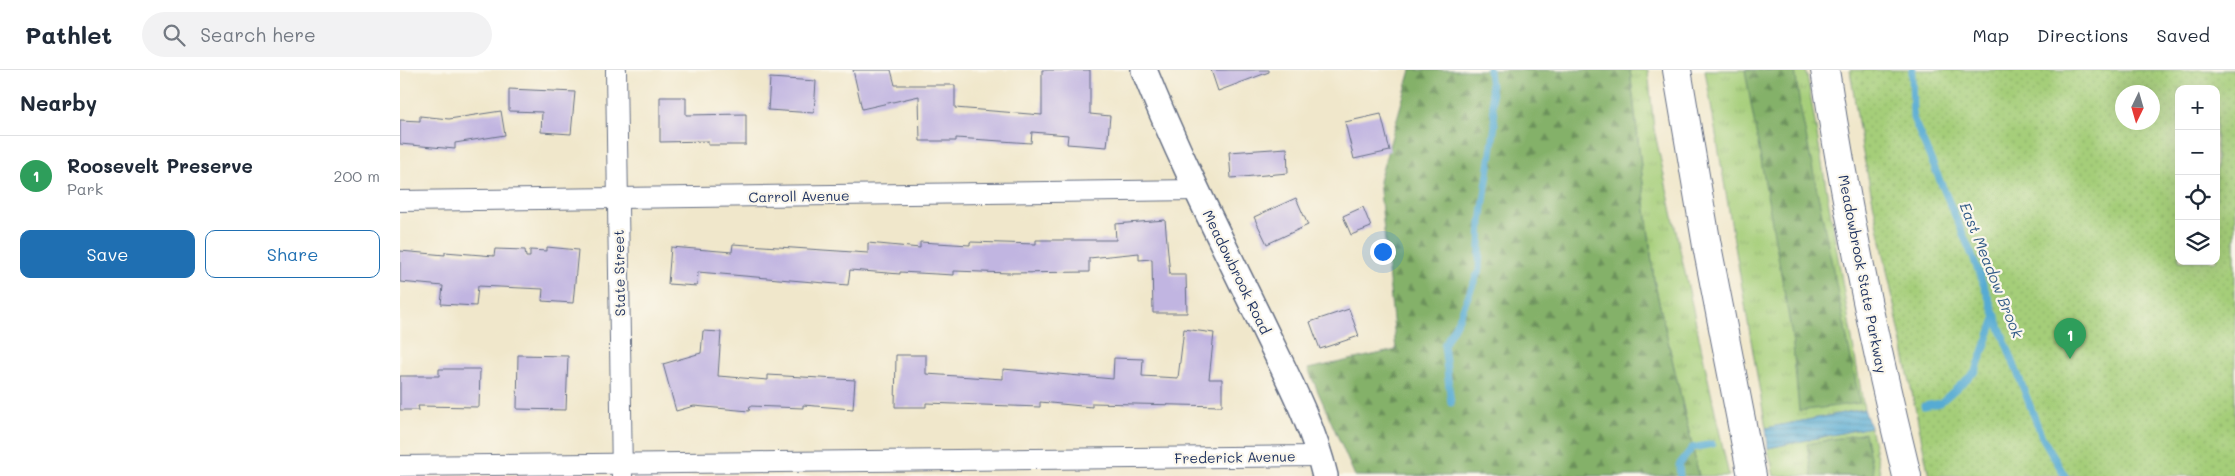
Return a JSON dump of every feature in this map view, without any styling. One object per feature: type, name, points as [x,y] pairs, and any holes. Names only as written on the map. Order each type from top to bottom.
[{"type":"highway","points":[[1677,70],[1706,246],[1752,476]]},
{"type":"highway","name":"Meadowbrook State Parkway","points":[[1825,70],[1849,213],[1888,399],[1907,476]]},
{"type":"street","name":"State Street","points":[[616,70],[622,470]]},
{"type":"street","name":"Meadowbrook Road","points":[[1144,70],[1167,126],[1295,394],[1322,466]]},
{"type":"street","name":"Carroll Avenue","points":[[400,201],[1197,190]]},
{"type":"street","name":"Frederick Avenue","points":[[400,466],[622,470],[1322,466]]},
{"type":"green space","points":[[1411,70],[1630,70],[1654,280],[1699,476],[1355,476],[1308,369],[1396,350],[1379,181]]},
{"type":"green space","points":[[1630,70],[1648,70],[1654,129],[1729,476],[1699,476],[1654,280]]},
{"type":"green space","points":[[1705,70],[1806,70],[1864,409],[1766,428]]},
{"type":"green space","points":[[1745,70],[1795,70],[1800,106],[1860,403],[1799,411],[1792,336]]},
{"type":"green space","points":[[1850,70],[2235,70],[2235,476],[1929,476],[1862,148]]},
{"type":"green space","points":[[1870,427],[1881,476],[1774,476],[1768,448]]},
{"type":"green space","points":[[1865,433],[1874,476],[1812,476],[1807,444]]},
{"type":"water","points":[[1864,409],[1870,427],[1768,448],[1766,428]]},
{"type":"building","points":[[853,70],[891,70],[895,85],[955,85],[955,108],[1042,115],[1042,70],[1090,70],[1090,114],[1110,116],[1107,147],[1067,144],[1068,135],[1032,132],[1031,143],[956,138],[956,141],[920,141],[919,96],[862,109]]},
{"type":"building","points":[[1211,70],[1269,70],[1269,72],[1218,91]]},
{"type":"building","points":[[770,78],[816,81],[814,113],[768,110]]},
{"type":"building","points":[[509,89],[575,92],[571,134],[541,132],[542,112],[509,111]]},
{"type":"building","points":[[660,97],[686,97],[686,115],[746,114],[746,145],[708,145],[708,141],[660,142]]},
{"type":"building","points":[[501,111],[505,135],[455,143],[455,149],[400,144],[400,120],[420,121],[420,116],[449,119]]},
{"type":"building","points":[[1381,114],[1390,151],[1354,159],[1345,122]]},
{"type":"building","points":[[1287,148],[1288,173],[1231,178],[1229,152]]},
{"type":"building","points":[[1296,198],[1308,225],[1267,244],[1254,217]]},
{"type":"building","points":[[1363,207],[1371,227],[1351,235],[1343,216]]},
{"type":"building","points":[[1165,220],[1170,275],[1186,275],[1187,313],[1153,313],[1152,259],[1139,260],[1139,253],[1089,258],[1089,272],[1009,273],[954,271],[954,275],[900,272],[900,274],[850,270],[848,285],[698,272],[697,286],[668,284],[671,247],[732,252],[733,244],[868,253],[868,243],[920,248],[920,242],[970,245],[970,242],[1036,244],[1036,240],[1116,240],[1115,224]]},
{"type":"building","points":[[547,247],[578,250],[573,303],[542,301],[543,289],[478,286],[476,306],[441,304],[443,286],[400,282],[400,251],[445,255],[445,252],[494,256],[495,249],[525,250],[526,257],[530,257],[530,250],[547,251]]},
{"type":"building","points":[[1349,309],[1359,336],[1320,349],[1310,322]]},
{"type":"building","points":[[1184,329],[1214,333],[1209,379],[1222,379],[1222,406],[1092,403],[1092,407],[1040,402],[1040,407],[926,403],[926,407],[895,407],[896,355],[926,355],[926,374],[1003,379],[1003,369],[1113,379],[1114,358],[1143,359],[1142,376],[1178,378]]},
{"type":"building","points":[[703,331],[721,332],[718,376],[768,380],[768,375],[855,380],[853,409],[803,405],[803,408],[750,406],[749,411],[694,406],[676,411],[663,364],[701,353]]},
{"type":"building","points":[[518,355],[568,356],[566,410],[517,409]]},
{"type":"building","points":[[439,369],[480,369],[479,407],[418,406],[419,410],[400,410],[400,376],[439,376]]},
{"type":"waterway","points":[[1451,403],[1444,345],[1460,316],[1479,270],[1481,222],[1495,125],[1489,70]]},
{"type":"waterway","name":"East Meadow Brook","points":[[1912,70],[1913,118],[1972,255],[2042,437],[2065,476]]},
{"type":"waterway","points":[[1924,406],[1940,403],[1976,371],[1996,316]]},
{"type":"waterway","points":[[1680,476],[1679,465],[1692,448],[1712,444]]},
{"type":"place","name":"Roosevelt Preserve","points":[[2070,359]]}]
